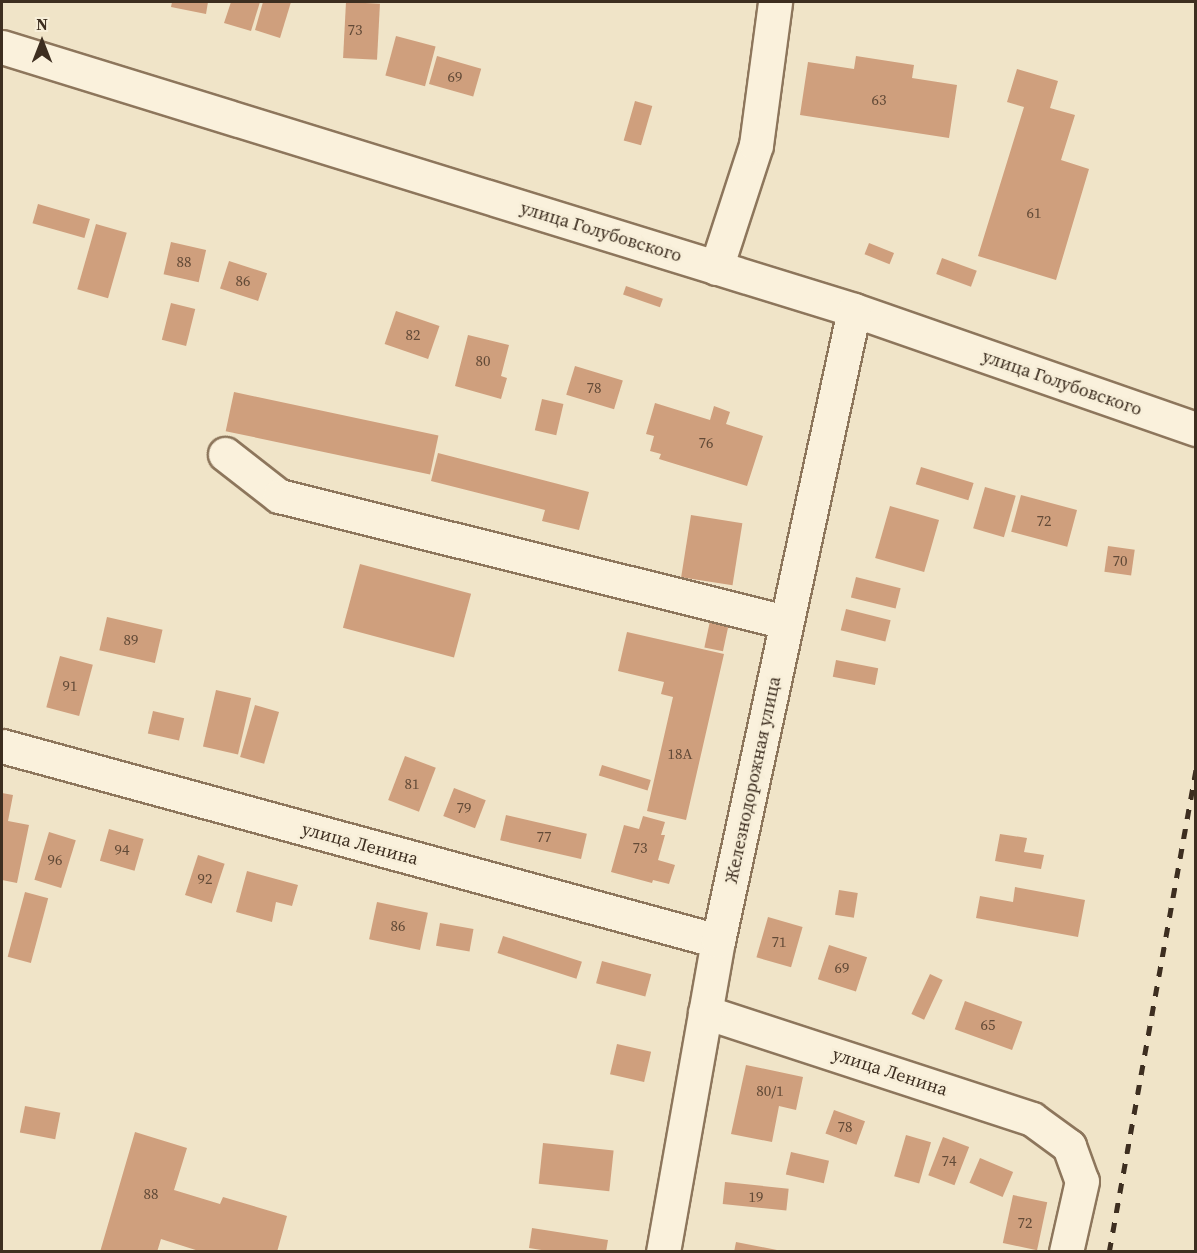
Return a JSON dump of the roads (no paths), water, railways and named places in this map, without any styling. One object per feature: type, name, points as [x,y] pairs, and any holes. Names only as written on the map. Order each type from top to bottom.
[{"type":"street","points":[[716,267],[756,145],[775,2]]},
{"type":"street","name":"улица Голубовского","points":[[2,47],[854,310],[1196,429]]},
{"type":"street","name":"Железнодорожная улица","points":[[663,1251],[718,941],[854,310]]},
{"type":"street","points":[[225,454],[279,496],[786,622]]},
{"type":"street","name":"улица Ленина","points":[[2,747],[718,941]]},
{"type":"street","name":"улица Ленина","points":[[705,1012],[1032,1119],[1069,1146],[1082,1181],[1066,1251]]},
{"type":"railway","points":[[1109,1252],[1196,769]]}]
